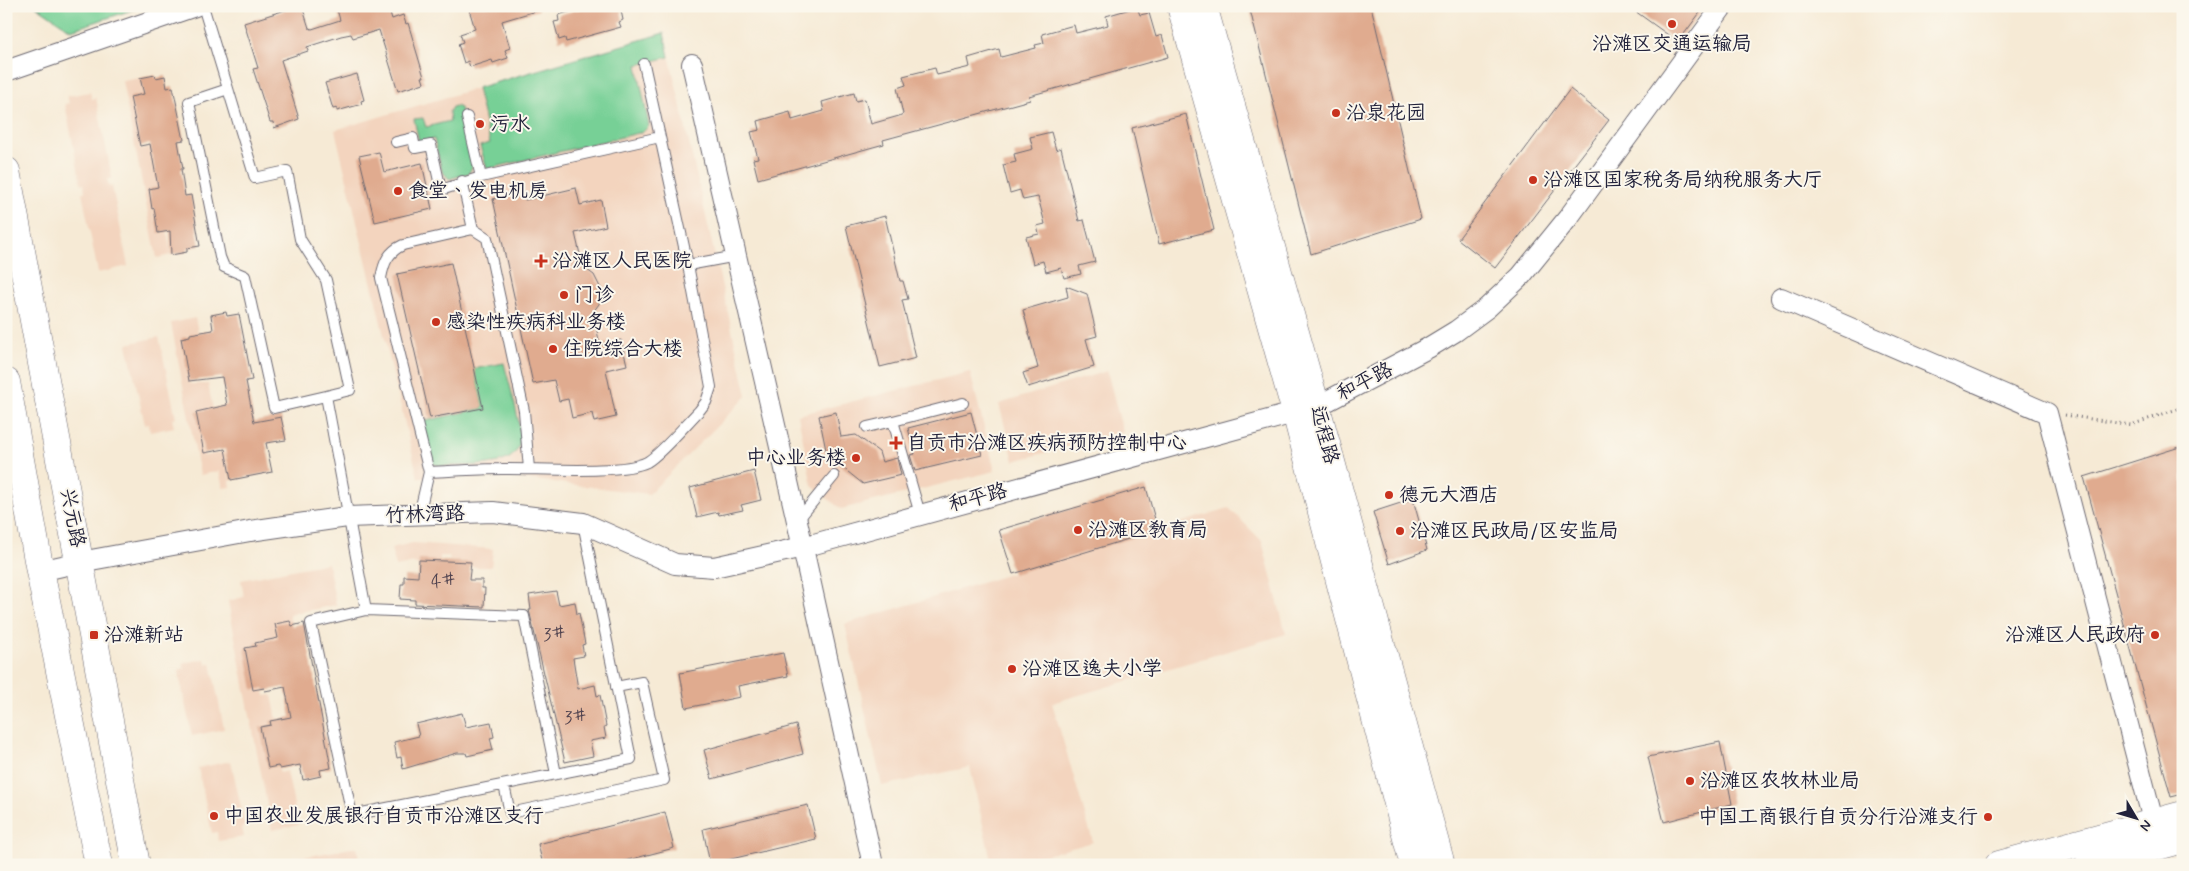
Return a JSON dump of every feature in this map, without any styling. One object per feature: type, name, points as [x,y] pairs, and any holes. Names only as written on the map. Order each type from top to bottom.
[{"type":"main road","name":"远程路","points":[[1181,6],[1306,410],[1441,865]]},
{"type":"main road","name":"远程路","points":[[1203,6],[1306,410],[1414,865]]},
{"type":"main road","name":"兴元路","points":[[6,171],[136,865]]},
{"type":"main road","name":"兴元路","points":[[6,382],[40,571],[99,865]]},
{"type":"main road","points":[[2090,865],[2165,836],[2183,815]]},
{"type":"main road","points":[[2000,865],[2165,836]]},
{"type":"street","points":[[6,70],[195,6]]},
{"type":"street","name":"和平路","points":[[803,547],[1306,410],[1422,352],[1456,331],[1487,308],[1521,276],[1568,218],[1723,6]]},
{"type":"street","points":[[692,64],[798,521],[873,865]]},
{"type":"street","points":[[1781,298],[2047,413],[2165,836]]},
{"type":"street","name":"竹林湾路","points":[[40,571],[250,531],[347,517],[493,512],[583,523],[675,564],[714,567],[803,547]]},
{"type":"lane","points":[[203,6],[255,178],[287,171],[300,239],[326,280],[350,390],[274,408],[245,276],[224,267],[220,257],[189,102],[228,89]]},
{"type":"lane","points":[[429,472],[586,469],[643,464],[650,460],[699,411],[709,395],[711,377],[644,64]]},
{"type":"lane","points":[[468,117],[481,176]]},
{"type":"lane","points":[[396,142],[413,138],[415,148],[431,145],[441,190],[462,181],[481,176],[660,137]]},
{"type":"lane","points":[[462,181],[473,229],[487,238],[524,410],[529,469]]},
{"type":"lane","points":[[419,515],[429,472],[381,278],[383,265],[394,249],[403,245],[473,229]]},
{"type":"lane","points":[[688,265],[737,256]]},
{"type":"lane","points":[[326,396],[347,517],[366,610]]},
{"type":"lane","points":[[867,427],[963,403]]},
{"type":"lane","points":[[893,421],[920,514]]},
{"type":"lane","points":[[798,521],[834,476]]},
{"type":"lane","points":[[556,774],[524,616],[366,610],[311,623],[352,815],[631,759],[583,523]]},
{"type":"lane","points":[[504,784],[510,814],[664,780],[642,682],[616,687]]},
{"type":"path","points":[[2047,413],[2131,425],[2183,407]]},
{"type":"shaded area","name":"沿滩区人民医院","points":[[664,33],[747,396],[649,494],[519,478],[418,478],[335,130]]},
{"type":"shaded area","points":[[140,78],[144,94],[130,97],[140,149],[150,148],[153,162],[158,187],[149,189],[158,233],[167,232],[171,255],[157,258],[122,81]]},
{"type":"shaded area","points":[[90,92],[92,99],[96,98],[112,178],[107,179],[109,187],[112,186],[128,266],[98,273],[82,192],[85,192],[84,184],[81,184],[65,104],[69,103],[67,96]]},
{"type":"shaded area","points":[[195,318],[198,332],[181,338],[190,384],[208,384],[213,409],[196,412],[204,456],[225,452],[231,487],[223,488],[219,471],[200,475],[171,323]]},
{"type":"shaded area","points":[[159,337],[176,418],[172,419],[174,427],[150,432],[149,424],[145,425],[127,344]]},
{"type":"shaded area","points":[[1107,371],[1123,432],[1014,461],[999,404]]},
{"type":"shaded area","name":"自贡市沿滩区疾病预防控制中心","points":[[970,372],[995,471],[841,509],[812,486],[798,415]]},
{"type":"shaded area","name":"沿滩区逸夫小学","points":[[1229,508],[1262,541],[1286,634],[1052,703],[1093,842],[1010,865],[992,865],[970,767],[882,786],[845,624]]},
{"type":"shaded area","points":[[413,543],[493,549],[491,567],[470,567],[470,562],[449,560],[450,556],[440,556],[440,561],[419,565],[414,563],[396,567],[391,548]]},
{"type":"shaded area","points":[[328,563],[336,605],[289,614],[290,621],[275,625],[278,638],[255,643],[265,696],[272,695],[277,720],[270,721],[271,725],[260,727],[268,768],[278,766],[280,773],[287,771],[298,825],[272,830],[228,601],[244,597],[241,580]]},
{"type":"shaded area","points":[[205,659],[206,664],[211,663],[224,729],[192,736],[178,670],[184,669],[183,663]]},
{"type":"shaded area","points":[[231,761],[245,826],[242,827],[244,837],[218,841],[217,832],[212,833],[198,768]]},
{"type":"shaded area","points":[[357,847],[360,865],[261,865]]},
{"type":"green space","points":[[36,6],[144,6],[71,30]]},
{"type":"green space","points":[[664,33],[669,57],[637,65],[649,126],[643,132],[487,169],[480,146],[490,143],[477,88]]},
{"type":"green space","points":[[452,107],[460,108],[473,165],[469,173],[449,179],[442,171],[434,139],[419,142],[414,119],[423,118],[426,127],[450,121],[449,112]]},
{"type":"green space","points":[[504,363],[519,427],[520,443],[516,451],[508,459],[489,464],[439,466],[432,463],[421,422],[483,408],[474,369]]},
{"type":"building","points":[[302,6],[309,28],[312,29],[340,20],[336,6],[388,6],[392,19],[403,15],[406,24],[408,23],[424,77],[422,77],[424,83],[398,91],[379,30],[353,38],[351,34],[341,36],[307,47],[308,51],[281,60],[299,119],[274,128],[273,122],[270,122],[253,69],[258,68],[244,23]]},
{"type":"building","points":[[468,6],[538,6],[539,10],[502,21],[510,48],[505,50],[508,58],[493,63],[492,60],[470,67],[468,61],[464,63],[458,44],[463,42],[460,34],[475,29]]},
{"type":"building","points":[[590,6],[620,6],[623,20],[619,22],[621,27],[566,42],[565,38],[559,40],[554,22],[559,21],[558,15]]},
{"type":"building","name":"沿泉花园","points":[[1249,6],[1371,6],[1421,219],[1311,254]]},
{"type":"building","name":"沿滩区交通运输局","points":[[1628,6],[1705,6],[1678,42]]},
{"type":"building","points":[[1137,7],[1140,15],[1149,13],[1156,37],[1162,35],[1168,57],[1029,96],[1030,100],[883,140],[884,144],[758,179],[753,159],[758,158],[751,132],[760,130],[758,121],[790,112],[792,120],[824,111],[822,102],[854,93],[856,101],[865,99],[871,124],[899,116],[903,114],[897,88],[906,85],[903,76],[935,68],[937,75],[970,67],[968,58],[999,49],[1001,57],[1036,48],[1035,45],[1044,43],[1042,34],[1074,25],[1076,33],[1108,25],[1106,16]]},
{"type":"building","points":[[357,74],[364,100],[361,101],[362,104],[337,111],[337,108],[333,109],[325,83]]},
{"type":"building","points":[[155,75],[156,78],[165,76],[167,88],[173,87],[184,140],[178,141],[185,196],[191,195],[200,246],[187,248],[187,252],[171,255],[170,231],[158,233],[154,208],[152,209],[149,189],[158,187],[150,144],[140,146],[130,97],[144,94],[140,78]]},
{"type":"building","name":"沿滩区国家税务局纳税服务大厅","points":[[1570,89],[1609,120],[1495,268],[1458,239]]},
{"type":"building","points":[[1186,114],[1214,230],[1159,244],[1132,128]]},
{"type":"building","points":[[1051,132],[1056,150],[1061,148],[1079,221],[1084,220],[1095,262],[1079,266],[1081,274],[1064,278],[1061,268],[1046,272],[1043,261],[1033,264],[1026,237],[1039,234],[1037,226],[1045,224],[1038,197],[1023,200],[1020,190],[1010,193],[1003,165],[1016,162],[1014,154],[1033,149],[1030,137]]},
{"type":"building","name":"食堂、发电机房","points":[[379,152],[384,172],[422,163],[432,209],[375,222],[359,156]]},
{"type":"building","points":[[576,188],[580,205],[601,200],[606,226],[575,233],[583,267],[594,275],[601,289],[599,304],[593,312],[600,345],[621,340],[627,365],[606,370],[616,417],[594,422],[592,413],[572,418],[568,399],[559,401],[554,380],[533,384],[493,199],[523,192],[525,200]]},
{"type":"building","points":[[885,216],[900,281],[903,281],[908,299],[902,300],[916,358],[880,367],[846,226]]},
{"type":"building","name":"感染性疾病科业务楼","points":[[451,263],[483,408],[430,418],[397,274]]},
{"type":"building","points":[[1066,286],[1087,294],[1097,336],[1086,339],[1094,367],[1028,387],[1023,373],[1038,368],[1023,310],[1068,297]]},
{"type":"building","points":[[226,312],[227,316],[239,314],[252,380],[246,381],[254,422],[281,417],[286,440],[266,443],[272,472],[231,480],[225,449],[204,453],[196,412],[227,405],[222,377],[189,381],[181,338],[190,336],[190,334],[213,330],[211,315]]},
{"type":"building","points":[[836,412],[841,437],[856,435],[879,452],[882,462],[897,458],[901,475],[863,484],[827,455],[819,416]]},
{"type":"building","points":[[971,412],[982,455],[915,471],[910,455],[915,454],[908,428]]},
{"type":"building","name":"沿滩区人民政府","points":[[2183,446],[2183,794],[2171,797],[2084,477]]},
{"type":"building","points":[[754,471],[761,500],[741,505],[743,510],[719,515],[718,512],[697,517],[690,488]]},
{"type":"building","name":"沿滩区教育局","points":[[1146,487],[1158,530],[1013,574],[999,530]]},
{"type":"building","name":"沿滩区民政局/区安监局","points":[[1413,499],[1427,550],[1389,564],[1373,512]]},
{"type":"building","points":[[419,560],[471,562],[469,580],[482,580],[482,588],[485,588],[484,607],[415,604],[415,600],[400,599],[401,584],[404,584],[404,576],[418,577]]},
{"type":"building","points":[[556,591],[559,605],[575,602],[585,644],[582,645],[584,656],[573,658],[578,689],[595,685],[597,696],[600,695],[606,726],[604,727],[606,738],[590,741],[593,756],[565,762],[529,610],[531,610],[529,595]]},
{"type":"building","points":[[290,621],[292,626],[304,623],[331,768],[320,770],[321,776],[303,780],[300,765],[280,769],[278,766],[268,768],[260,727],[271,725],[270,721],[291,717],[285,687],[265,691],[264,688],[253,690],[245,648],[256,646],[255,643],[278,638],[275,624]]},
{"type":"building","points":[[783,653],[788,676],[738,686],[740,697],[686,708],[680,673]]},
{"type":"building","points":[[462,713],[466,727],[491,722],[494,737],[490,738],[493,750],[467,756],[466,753],[457,753],[403,769],[401,757],[397,758],[394,742],[419,736],[416,724]]},
{"type":"building","points":[[796,725],[803,754],[712,779],[704,750]]},
{"type":"building","name":"沿滩区农牧林业局","points":[[1720,742],[1732,804],[1664,822],[1648,757]]},
{"type":"building","points":[[808,805],[816,839],[710,864],[703,829]]},
{"type":"building","points":[[665,812],[674,848],[609,865],[543,865],[538,844]]},
{"type":"place","name":"沿滩区交通运输局","points":[[1672,24]]},
{"type":"place","name":"沿泉花园","points":[[1336,113]]},
{"type":"place","name":"污水","points":[[480,124]]},
{"type":"place","name":"沿滩区国家税务局纳税服务大厅","points":[[1533,180]]},
{"type":"place","name":"食堂、发电机房","points":[[398,191]]},
{"type":"place","name":"沿滩区人民医院","points":[[541,261]]},
{"type":"place","name":"门诊","points":[[564,295]]},
{"type":"place","name":"感染性疾病科业务楼","points":[[436,322]]},
{"type":"place","name":"住院综合大楼","points":[[553,349]]},
{"type":"place","name":"自贡市沿滩区疾病预防控制中心","points":[[896,443]]},
{"type":"place","name":"中心业务楼","points":[[856,458]]},
{"type":"place","name":"德元大酒店","points":[[1389,495]]},
{"type":"place","name":"沿滩区教育局","points":[[1078,530]]},
{"type":"place","name":"沿滩区民政局/区安监局","points":[[1400,531]]},
{"type":"place","name":"沿滩新站","points":[[94,635]]},
{"type":"place","name":"沿滩区人民政府","points":[[2155,635]]},
{"type":"place","name":"沿滩区逸夫小学","points":[[1012,669]]},
{"type":"place","name":"沿滩区农牧林业局","points":[[1690,781]]},
{"type":"place","name":"中国农业发展银行自贡市沿滩区支行","points":[[214,816]]},
{"type":"place","name":"中国工商银行自贡分行沿滩支行","points":[[1988,817]]}]
